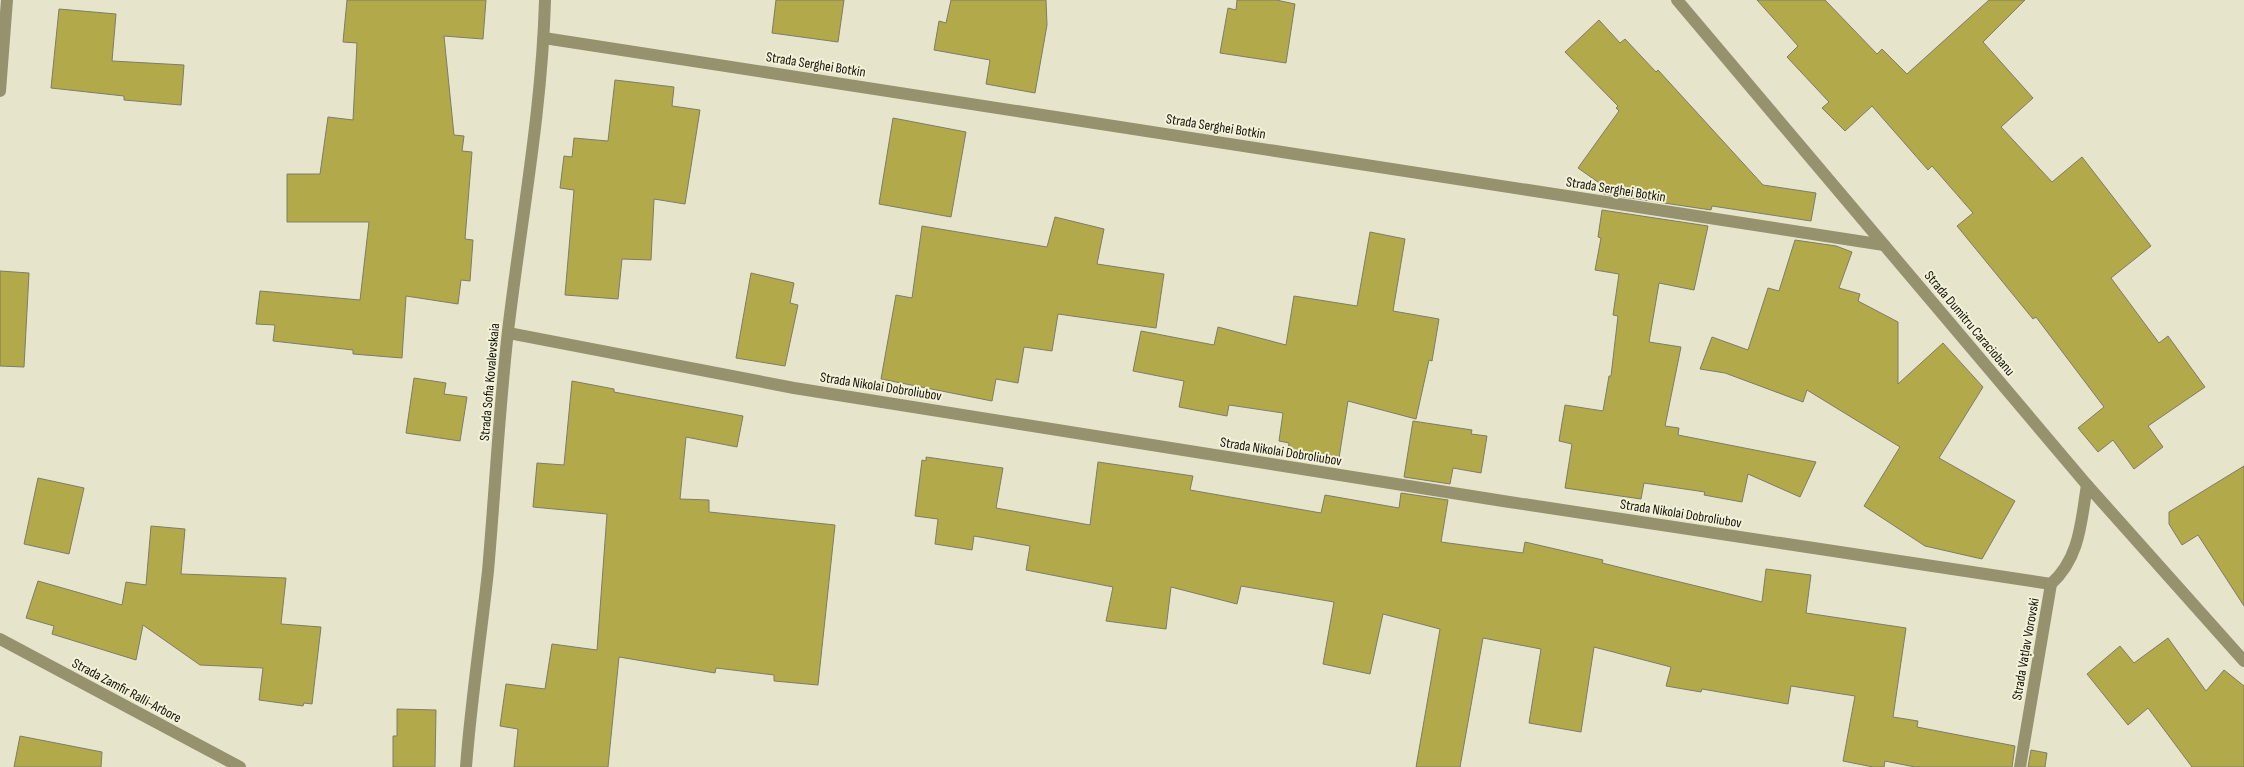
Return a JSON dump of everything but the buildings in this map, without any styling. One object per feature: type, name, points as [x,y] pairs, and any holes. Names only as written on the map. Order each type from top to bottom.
[{"type":"street","points":[[0,91],[7,0]]},
{"type":"street","name":"Strada Sofia Kovalevskaia","points":[[466,767],[472,695],[487,573],[508,333],[533,149],[544,38],[545,0]]},
{"type":"street","name":"Strada Dumitru Caraciobanu","points":[[1677,0],[2087,485],[2244,661]]},
{"type":"street","name":"Strada Serghei Botkin","points":[[544,38],[1884,245]]},
{"type":"street","name":"Strada Nikolai Dobroliubov","points":[[508,333],[804,389],[1483,498],[2051,584]]},
{"type":"street","name":"Strada Vațlav Vorovski","points":[[2020,767],[2051,584],[2062,574],[2074,554],[2087,485]]},
{"type":"street","name":"Strada Zamfir Ralli-Arbore","points":[[0,640],[240,767]]}]
